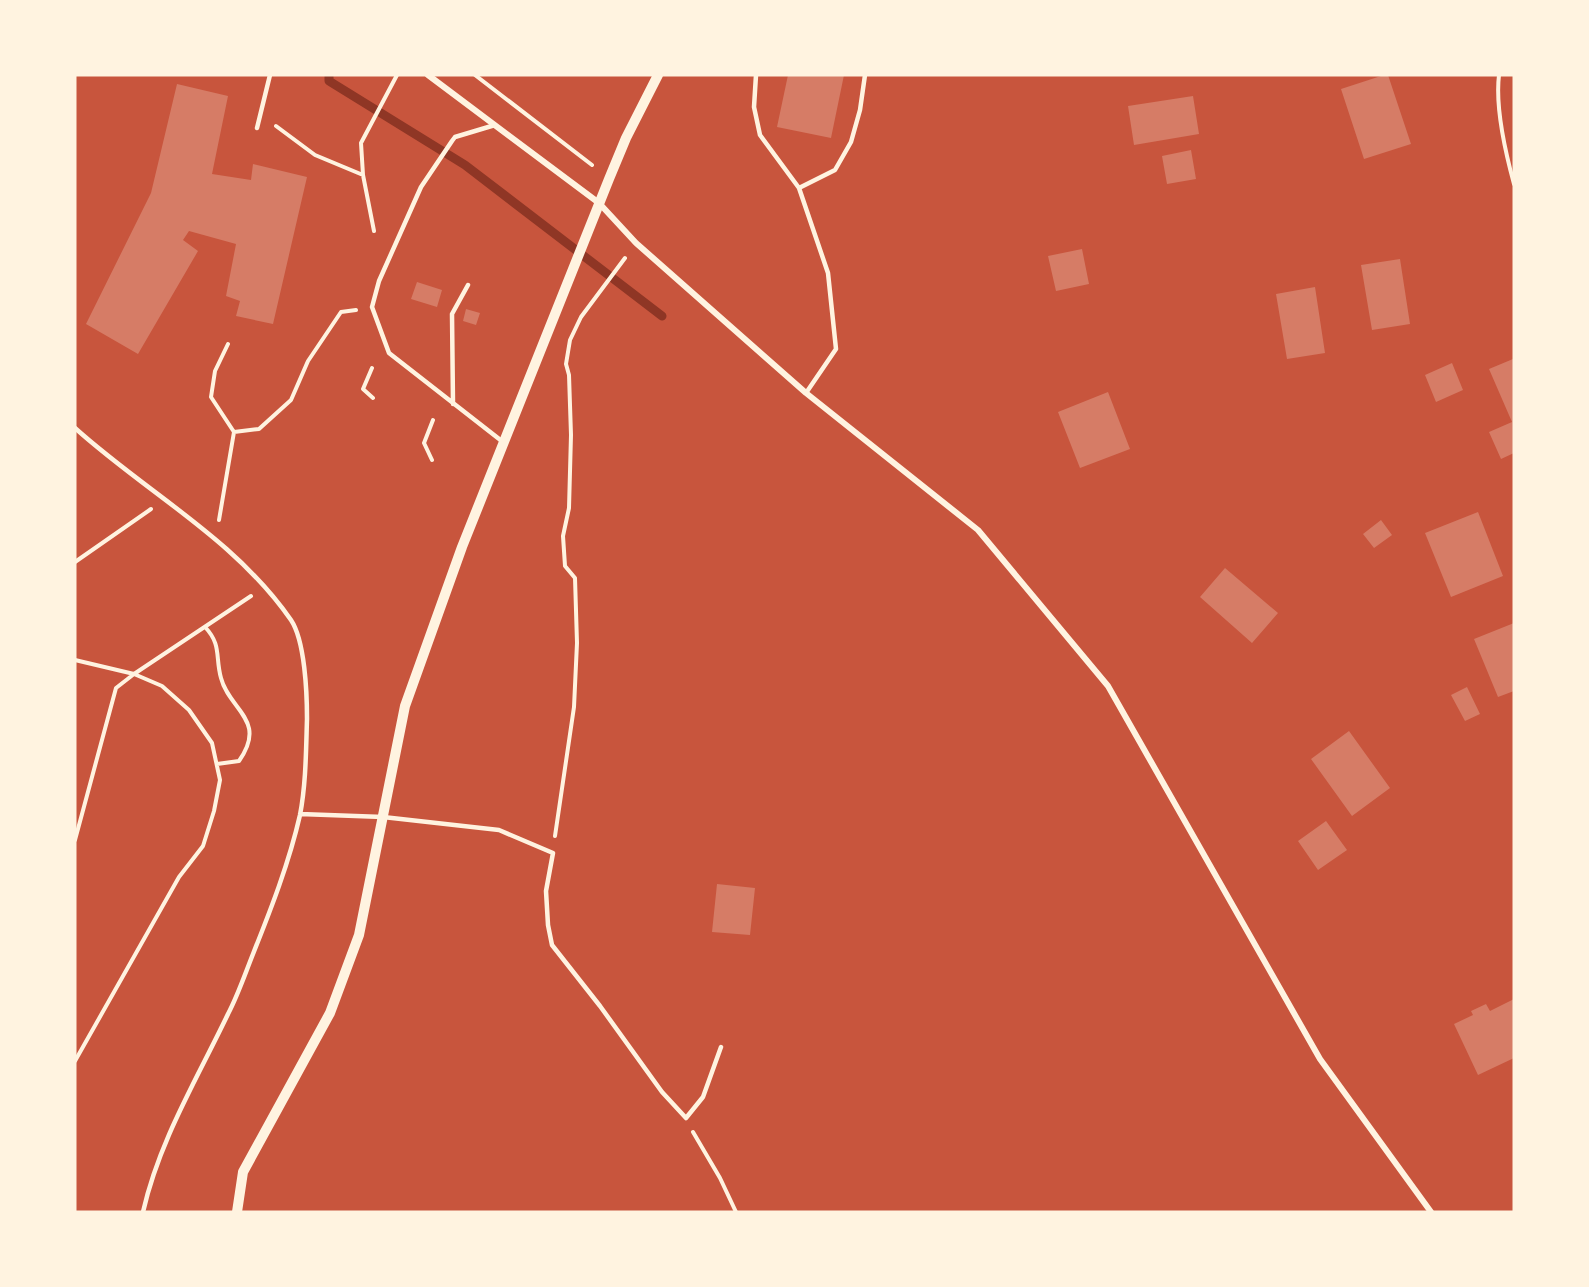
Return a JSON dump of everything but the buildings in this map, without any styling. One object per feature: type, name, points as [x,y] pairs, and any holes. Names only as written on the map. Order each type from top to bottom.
[{"type":"street","points":[[428,75],[599,203],[636,243],[806,393],[978,530],[1108,686],[1320,1059],[1431,1212]]},
{"type":"street","points":[[237,1212],[243,1172],[330,1013],[359,935],[405,706],[462,547],[599,203],[626,138],[658,75]]},
{"type":"lane","points":[[257,128],[270,75]]},
{"type":"lane","points":[[756,75],[754,107],[760,135],[799,189],[828,273],[836,349],[806,393]]},
{"type":"lane","points":[[799,189],[835,170],[851,142],[860,110],[865,75]]},
{"type":"lane","points":[[495,125],[454,137],[421,187],[379,281],[372,307],[389,353],[504,443]]},
{"type":"lane","points":[[453,404],[452,314],[468,285]]},
{"type":"lane","points":[[75,428],[216,538],[265,587],[293,622],[302,653],[308,688],[300,814],[276,897],[230,1011],[168,1135],[148,1189],[143,1212]]},
{"type":"lane","points":[[300,814],[383,818],[499,830],[553,853],[546,891],[552,945],[600,1006],[662,1092],[686,1118],[703,1097],[721,1047]]},
{"type":"path","points":[[374,231],[363,175],[361,143],[397,75]]},
{"type":"path","points":[[475,75],[609,179]]},
{"type":"path","points":[[1499,75],[1501,117],[1514,184]]},
{"type":"path","points":[[275,125],[315,155],[363,175]]},
{"type":"path","points":[[553,853],[573,707],[577,643],[574,578],[565,566],[563,536],[569,508],[572,435],[569,375],[566,364],[570,340],[581,317],[618,269]]},
{"type":"path","points":[[234,432],[259,429],[291,400],[308,361],[341,312],[372,307]]},
{"type":"path","points":[[216,538],[234,432],[211,397],[215,371],[228,344]]},
{"type":"path","points":[[372,368],[363,389],[373,398]]},
{"type":"path","points":[[432,460],[424,443],[433,420]]},
{"type":"path","points":[[75,562],[166,499]]},
{"type":"path","points":[[75,840],[116,688],[265,587]]},
{"type":"path","points":[[205,627],[214,636],[218,650],[220,678],[224,688],[246,719],[249,733],[246,751],[239,761],[217,764]]},
{"type":"path","points":[[75,660],[134,674],[162,686],[189,710],[212,743],[220,780],[214,811],[202,846],[179,877],[75,1061]]},
{"type":"path","points":[[686,1118],[736,1212]]},
{"type":"waterway","points":[[329,75],[329,81],[465,165],[662,316]]}]
